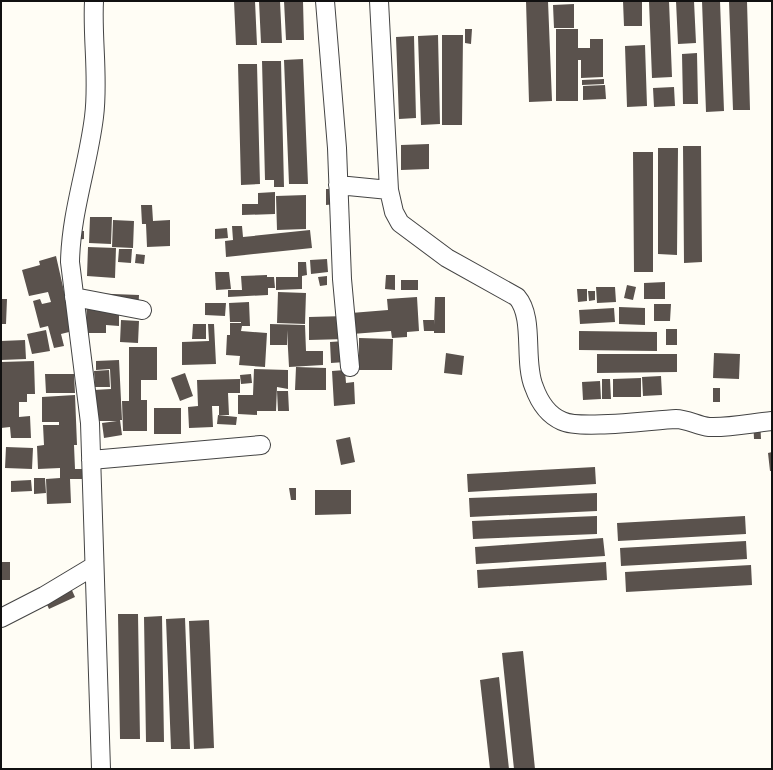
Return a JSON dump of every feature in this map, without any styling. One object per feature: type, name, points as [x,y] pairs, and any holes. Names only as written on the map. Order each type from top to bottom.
[{"type":"street","points":[[94,1],[94,115],[88,156],[70,239],[70,262],[90,423],[101,769]]},
{"type":"street","points":[[325,1],[338,185],[342,279],[350,367]]},
{"type":"street","points":[[379,1],[389,190],[396,216],[400,223],[447,258],[505,288],[521,301],[526,318],[529,373],[542,405],[552,416],[562,422],[573,424],[679,419],[708,427],[772,421]]},
{"type":"street","points":[[338,185],[389,190]]},
{"type":"street","points":[[74,297],[142,310]]},
{"type":"street","points":[[91,460],[261,445]]},
{"type":"street","points":[[1,618],[44,596],[94,566]]},
{"type":"building","points":[[234,1],[255,1],[257,45],[236,45]]},
{"type":"building","points":[[259,1],[280,1],[282,43],[261,43]]},
{"type":"building","points":[[284,1],[303,1],[304,40],[286,40]]},
{"type":"building","points":[[526,1],[548,1],[552,101],[529,102]]},
{"type":"building","points":[[623,1],[642,1],[642,26],[624,26]]},
{"type":"building","points":[[649,1],[669,1],[672,77],[652,78]]},
{"type":"building","points":[[676,1],[694,1],[696,43],[678,44]]},
{"type":"building","points":[[702,1],[720,1],[724,111],[706,112]]},
{"type":"building","points":[[729,1],[747,1],[750,110],[733,110]]},
{"type":"building","points":[[574,4],[574,28],[554,28],[553,5]]},
{"type":"building","points":[[465,29],[472,29],[471,44],[465,43]]},
{"type":"building","points":[[556,29],[578,29],[578,48],[590,48],[590,39],[603,39],[603,77],[581,78],[581,60],[578,60],[578,101],[556,101]]},
{"type":"building","points":[[438,35],[440,124],[421,125],[418,36]]},
{"type":"building","points":[[442,35],[463,35],[462,125],[442,125]]},
{"type":"building","points":[[414,36],[416,118],[399,119],[396,37]]},
{"type":"building","points":[[645,45],[647,106],[627,107],[625,46]]},
{"type":"building","points":[[697,53],[698,104],[683,104],[682,54]]},
{"type":"building","points":[[303,59],[308,184],[289,184],[284,60]]},
{"type":"building","points":[[262,61],[281,61],[284,187],[274,187],[274,180],[265,180]]},
{"type":"building","points":[[238,64],[257,64],[260,184],[241,185]]},
{"type":"building","points":[[604,79],[604,84],[582,85],[582,80]]},
{"type":"building","points":[[605,85],[606,99],[583,100],[583,86]]},
{"type":"building","points":[[674,87],[675,106],[654,107],[653,88]]},
{"type":"building","points":[[429,144],[429,169],[401,170],[401,145]]},
{"type":"building","points":[[683,146],[701,146],[702,262],[684,263]]},
{"type":"building","points":[[658,148],[678,148],[677,255],[658,254]]},
{"type":"building","points":[[633,152],[653,152],[653,272],[634,272]]},
{"type":"building","points":[[326,189],[336,189],[336,204],[326,205]]},
{"type":"building","points":[[275,192],[275,214],[242,215],[242,204],[258,204],[258,193]]},
{"type":"building","points":[[306,195],[306,229],[277,230],[276,196]]},
{"type":"building","points":[[141,205],[152,205],[153,221],[170,220],[170,246],[147,247],[146,224],[142,224]]},
{"type":"building","points":[[90,217],[112,217],[111,244],[89,243]]},
{"type":"building","points":[[113,220],[134,221],[133,248],[112,247]]},
{"type":"building","points":[[232,226],[242,226],[243,237],[310,230],[312,248],[226,257],[225,241],[233,240]]},
{"type":"building","points":[[227,228],[228,238],[215,239],[215,229]]},
{"type":"building","points":[[73,231],[84,231],[84,239],[74,240]]},
{"type":"building","points":[[88,247],[116,248],[115,278],[87,276]]},
{"type":"building","points":[[119,249],[132,249],[131,263],[118,262]]},
{"type":"building","points":[[136,254],[145,255],[144,264],[135,263]]},
{"type":"building","points":[[56,256],[73,331],[61,334],[64,346],[54,348],[48,326],[40,328],[33,301],[40,299],[42,304],[51,302],[48,292],[29,296],[22,270],[40,265],[39,261]]},
{"type":"building","points":[[327,259],[328,272],[311,274],[310,260]]},
{"type":"building","points":[[298,262],[306,262],[307,275],[302,276],[302,289],[276,290],[276,277],[298,277]]},
{"type":"building","points":[[215,272],[229,272],[231,289],[216,290]]},
{"type":"building","points":[[267,275],[267,277],[274,277],[275,288],[268,288],[268,295],[228,297],[228,290],[242,290],[241,276]]},
{"type":"building","points":[[386,275],[395,275],[395,290],[385,289]]},
{"type":"building","points":[[327,276],[327,285],[320,286],[318,277]]},
{"type":"building","points":[[401,280],[418,280],[418,290],[401,290]]},
{"type":"building","points":[[665,282],[665,299],[644,299],[644,283]]},
{"type":"building","points":[[627,285],[636,287],[633,300],[624,298]]},
{"type":"building","points":[[596,287],[615,287],[616,302],[597,303]]},
{"type":"building","points":[[577,289],[587,289],[587,301],[578,302]]},
{"type":"building","points":[[588,291],[595,291],[595,300],[589,301]]},
{"type":"building","points":[[278,292],[306,293],[305,324],[277,323]]},
{"type":"building","points":[[87,293],[139,295],[138,315],[119,314],[119,326],[106,325],[106,333],[86,333]]},
{"type":"building","points":[[417,297],[419,331],[407,332],[407,337],[392,338],[391,331],[352,334],[351,313],[388,310],[387,299]]},
{"type":"building","points":[[435,297],[445,297],[445,333],[424,331],[423,320],[434,320],[434,325]]},
{"type":"building","points":[[1,299],[7,299],[6,324],[1,324]]},
{"type":"building","points":[[249,302],[250,326],[242,326],[241,331],[267,333],[265,367],[239,365],[240,356],[226,355],[227,335],[230,335],[230,323],[241,323],[230,322],[229,303]]},
{"type":"building","points":[[205,303],[226,303],[225,316],[205,315]]},
{"type":"building","points":[[654,304],[671,304],[670,321],[654,321]]},
{"type":"building","points":[[619,307],[645,308],[645,325],[619,324]]},
{"type":"building","points":[[614,308],[615,322],[580,324],[579,310]]},
{"type":"building","points":[[346,316],[346,339],[309,340],[309,317]]},
{"type":"building","points":[[121,320],[139,321],[138,343],[120,342]]},
{"type":"building","points":[[193,324],[206,324],[206,339],[192,339]]},
{"type":"building","points":[[208,324],[214,324],[216,364],[182,365],[182,342],[209,341]]},
{"type":"building","points":[[270,324],[305,325],[306,351],[323,351],[323,365],[289,367],[287,330],[287,345],[270,345]]},
{"type":"building","points":[[666,329],[677,329],[677,345],[666,345]]},
{"type":"building","points":[[46,330],[50,351],[32,354],[27,334]]},
{"type":"building","points":[[579,331],[657,332],[657,351],[579,350]]},
{"type":"building","points":[[359,338],[393,339],[392,370],[359,370]]},
{"type":"building","points":[[25,340],[26,359],[1,360],[1,341]]},
{"type":"building","points":[[345,341],[345,362],[331,363],[330,342]]},
{"type":"building","points":[[129,347],[157,347],[157,380],[141,380],[141,400],[147,400],[147,431],[123,431],[122,401],[129,401]]},
{"type":"building","points":[[446,353],[464,356],[462,375],[444,373]]},
{"type":"building","points":[[714,353],[740,354],[739,379],[713,378]]},
{"type":"building","points":[[597,354],[677,354],[677,372],[597,373]]},
{"type":"building","points":[[119,360],[122,420],[120,420],[122,435],[104,438],[102,423],[117,421],[96,421],[94,390],[111,389],[110,369],[96,370],[96,361]]},
{"type":"building","points":[[34,361],[35,394],[27,394],[27,402],[19,402],[19,417],[30,416],[31,438],[11,438],[10,427],[1,428],[1,362]]},
{"type":"building","points":[[296,367],[326,368],[326,390],[295,390]]},
{"type":"building","points":[[254,369],[288,370],[288,389],[277,387],[276,411],[257,411],[257,415],[238,414],[238,395],[253,395]]},
{"type":"building","points":[[109,370],[110,387],[95,387],[94,371]]},
{"type":"building","points":[[345,370],[346,383],[354,382],[355,404],[334,406],[332,371]]},
{"type":"building","points":[[185,373],[193,396],[180,401],[171,378]]},
{"type":"building","points":[[45,374],[74,374],[75,393],[46,393]]},
{"type":"building","points":[[251,374],[252,383],[241,384],[240,375]]},
{"type":"building","points":[[661,376],[662,395],[643,396],[642,377]]},
{"type":"building","points":[[641,378],[641,397],[613,397],[613,379]]},
{"type":"building","points":[[240,379],[240,393],[228,393],[229,415],[219,415],[219,406],[212,406],[213,427],[189,428],[188,407],[198,406],[197,380]]},
{"type":"building","points":[[602,379],[610,379],[611,399],[602,399]]},
{"type":"building","points":[[600,381],[601,399],[583,400],[582,382]]},
{"type":"building","points":[[713,388],[720,388],[720,402],[713,402]]},
{"type":"building","points":[[277,391],[288,391],[289,411],[278,411]]},
{"type":"building","points":[[75,395],[77,445],[74,445],[75,469],[83,469],[83,479],[70,479],[71,503],[47,504],[46,479],[60,478],[60,468],[38,469],[37,446],[44,445],[43,425],[59,425],[59,422],[42,422],[42,397]]},
{"type":"building","points":[[154,408],[181,408],[181,434],[154,434]]},
{"type":"building","points":[[218,415],[237,417],[236,425],[217,424]]},
{"type":"building","points":[[753,418],[760,418],[761,439],[754,439]]},
{"type":"building","points":[[350,437],[355,462],[341,465],[336,440]]},
{"type":"building","points":[[6,447],[33,448],[32,469],[5,468]]},
{"type":"building","points":[[772,452],[772,471],[770,471],[768,453]]},
{"type":"building","points":[[595,467],[596,484],[468,492],[467,474]]},
{"type":"building","points":[[34,478],[45,478],[46,493],[34,494]]},
{"type":"building","points":[[31,480],[32,491],[11,492],[11,481]]},
{"type":"building","points":[[289,488],[296,488],[296,500],[291,500]]},
{"type":"building","points":[[315,490],[351,490],[351,514],[315,515]]},
{"type":"building","points":[[597,493],[597,511],[470,517],[469,498]]},
{"type":"building","points":[[597,516],[597,534],[473,539],[472,521]]},
{"type":"building","points":[[745,516],[746,534],[618,541],[617,523]]},
{"type":"building","points":[[603,538],[605,556],[476,564],[475,547]]},
{"type":"building","points":[[746,541],[747,559],[621,566],[620,548]]},
{"type":"building","points":[[1,562],[10,562],[10,580],[1,580]]},
{"type":"building","points":[[606,562],[607,580],[478,588],[477,570]]},
{"type":"building","points":[[751,565],[752,585],[626,592],[625,572]]},
{"type":"building","points":[[66,577],[75,597],[49,609],[40,589]]},
{"type":"building","points":[[118,614],[138,614],[140,739],[120,739]]},
{"type":"building","points":[[162,616],[164,742],[146,742],[144,617]]},
{"type":"building","points":[[185,618],[190,749],[171,749],[166,619]]},
{"type":"building","points":[[209,620],[214,748],[194,749],[189,621]]},
{"type":"building","points":[[523,651],[535,769],[514,769],[502,653]]},
{"type":"building","points":[[499,677],[509,769],[490,769],[480,680]]}]
